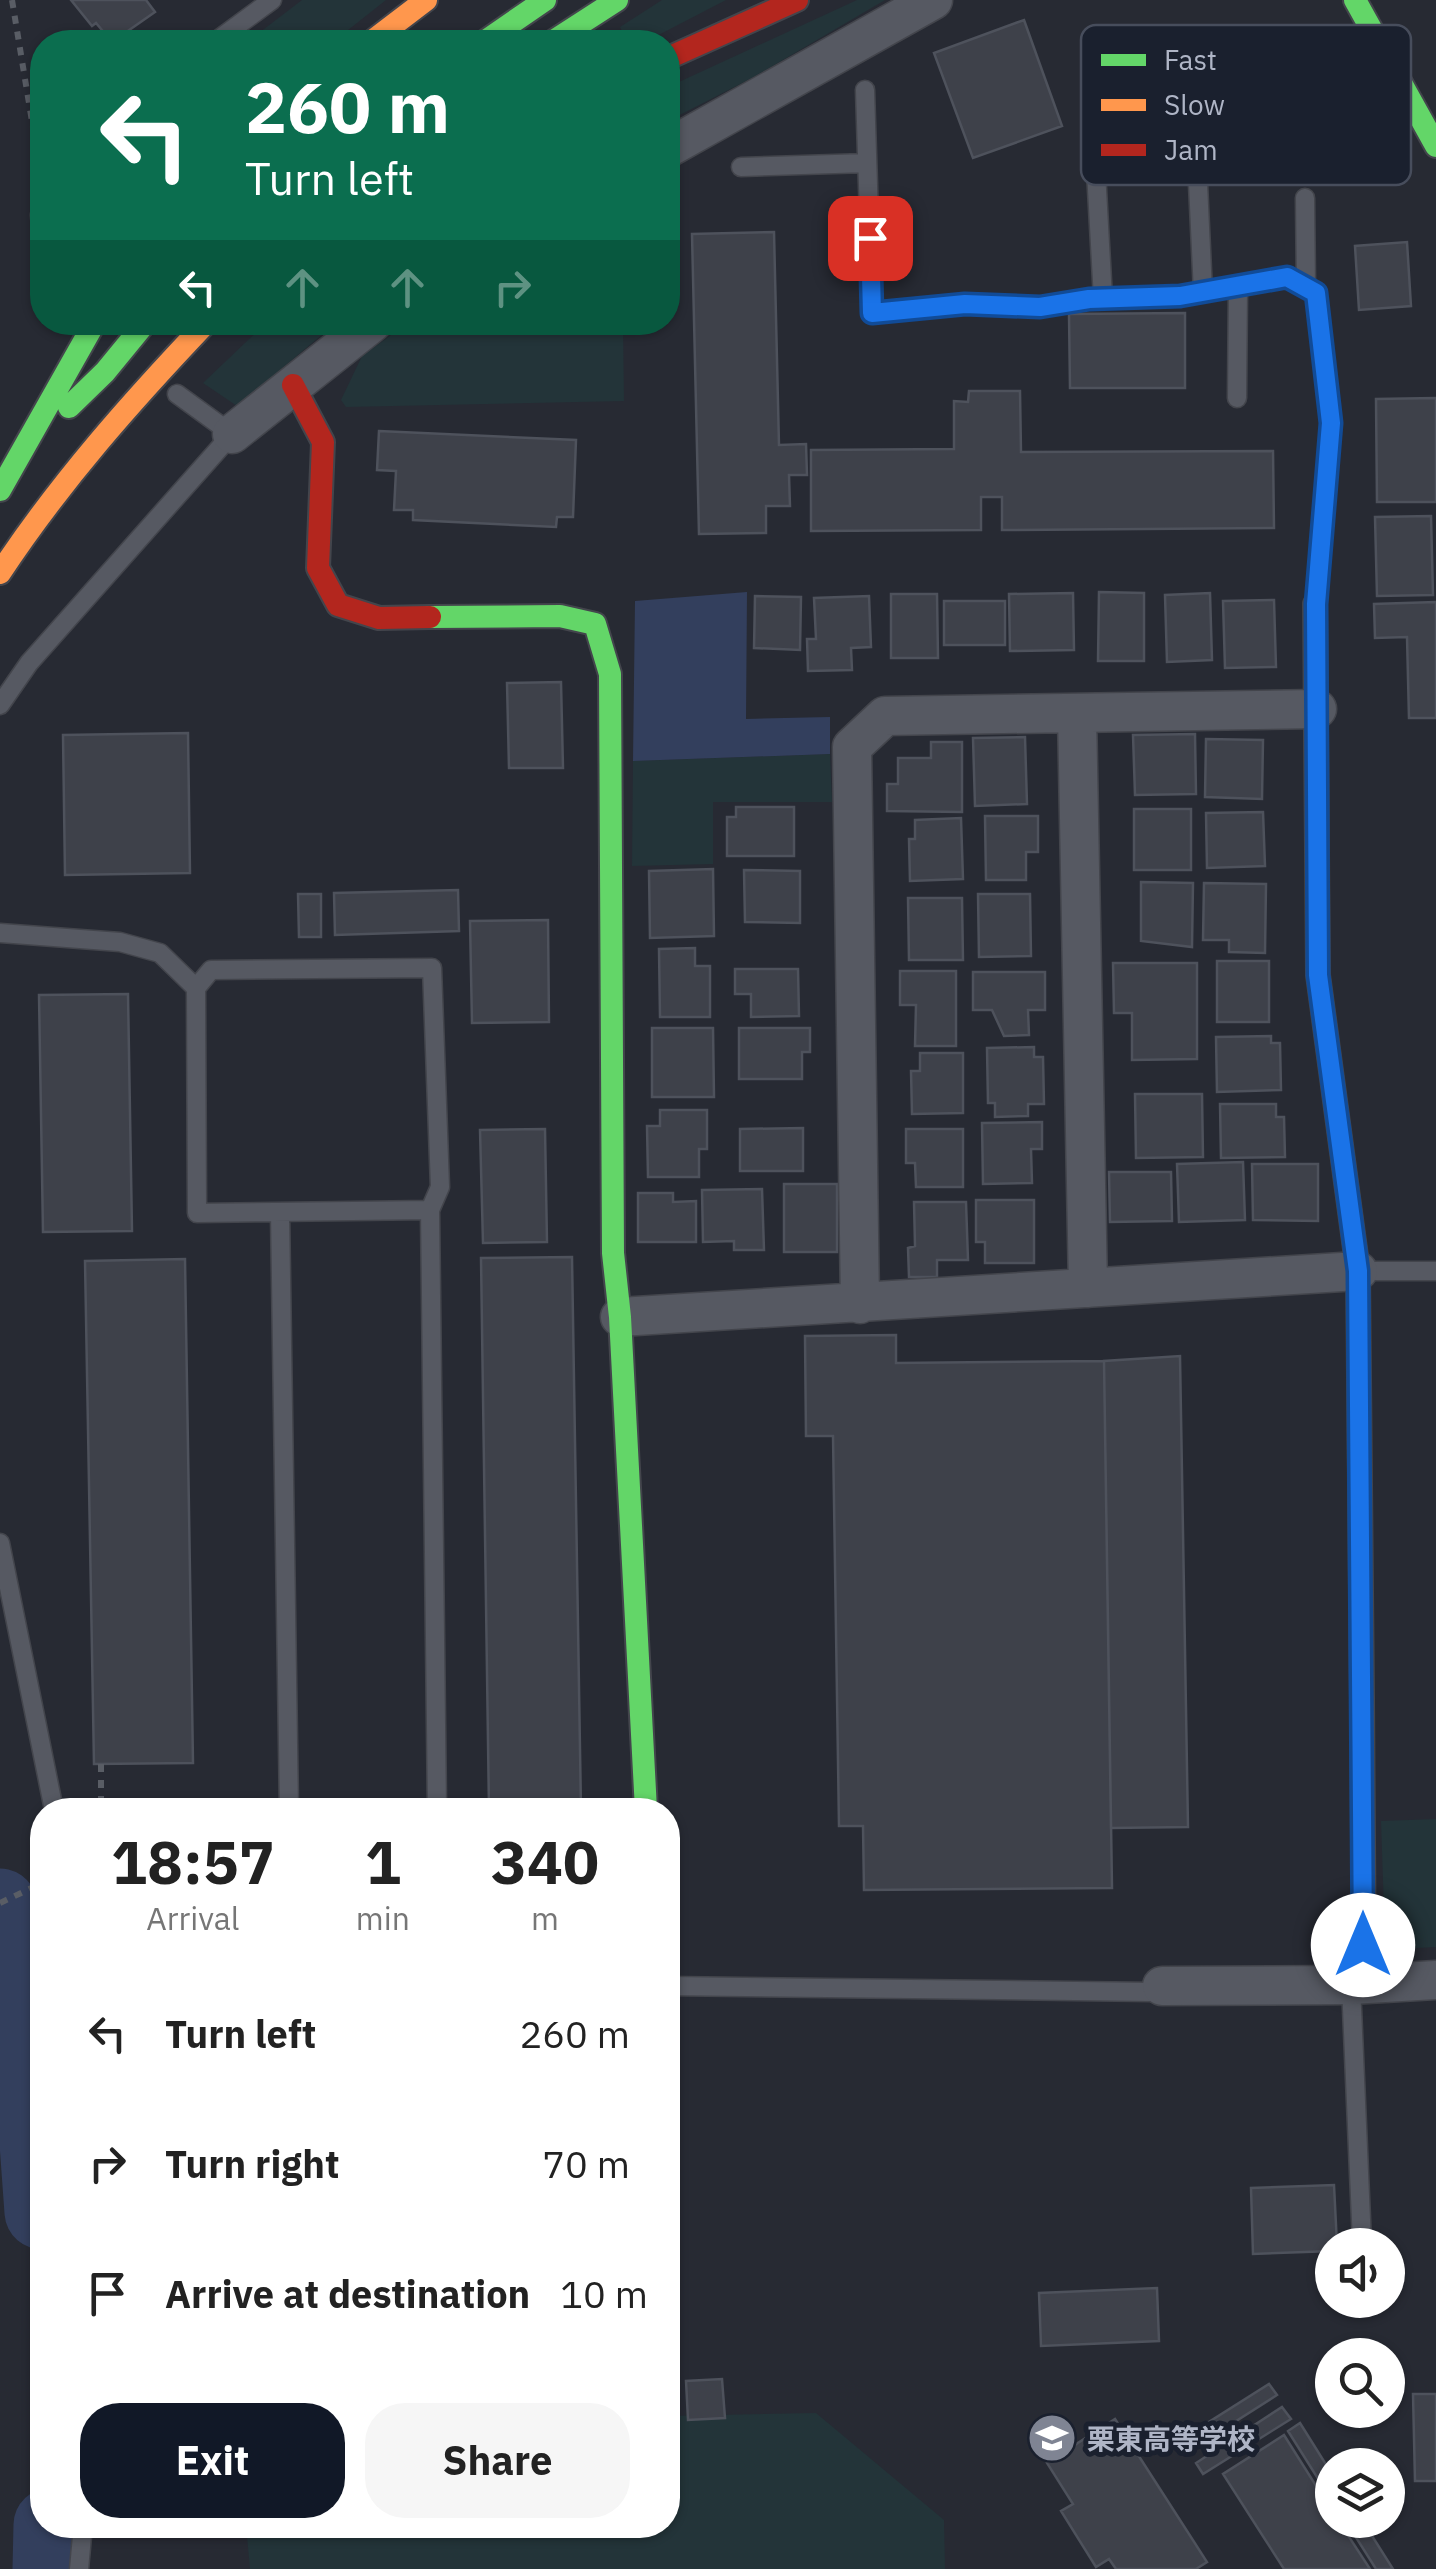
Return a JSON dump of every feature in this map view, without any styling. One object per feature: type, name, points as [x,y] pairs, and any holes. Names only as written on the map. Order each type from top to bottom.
[{"type":"main road","points":[[387,30],[426,0]]},
{"type":"main road","points":[[501,30],[545,0]]},
{"type":"main road","points":[[570,30],[616,0]]},
{"type":"main road","points":[[680,53],[797,0]]},
{"type":"main road","points":[[1355,0],[1369,25]]},
{"type":"main road","points":[[1411,101],[1436,146]]},
{"type":"main road","points":[[0,490],[28,447],[86,335]]},
{"type":"main road","points":[[28,447],[105,372],[135,335]]},
{"type":"main road","points":[[0,573],[29,527],[136,396],[195,335]]},
{"type":"main road","points":[[293,385],[323,442],[318,568],[338,605],[379,618],[560,616],[594,624],[610,674],[613,1253],[620,1317],[645,1798]]},
{"type":"main road","points":[[1316,604],[1318,975],[1358,1271],[1357,1984]]},
{"type":"street","points":[[680,141],[933,0]]},
{"type":"street","points":[[232,434],[357,335]]},
{"type":"street","points":[[860,1304],[852,747],[885,716],[1317,709]]},
{"type":"street","points":[[1077,714],[1088,1288]]},
{"type":"street","points":[[620,1317],[1358,1271]]},
{"type":"street","points":[[1162,1986],[1436,1980]]},
{"type":"lane","points":[[231,30],[272,0]]},
{"type":"lane","points":[[865,90],[872,313],[965,304],[1040,307],[1103,299],[1180,296],[1287,277],[1316,293],[1331,423],[1316,604]]},
{"type":"lane","points":[[740,167],[867,163]]},
{"type":"lane","points":[[1098,185],[1103,299]]},
{"type":"lane","points":[[1198,185],[1203,292]]},
{"type":"lane","points":[[1305,198],[1306,288]]},
{"type":"lane","points":[[1238,286],[1238,398]]},
{"type":"lane","points":[[0,705],[29,663],[232,434],[177,394]]},
{"type":"lane","points":[[0,933],[120,942],[160,953],[196,988]]},
{"type":"lane","points":[[430,1210],[196,1213],[196,988],[210,970],[432,968],[440,1187],[430,1210],[437,1798]]},
{"type":"lane","points":[[280,1212],[288,1798]]},
{"type":"lane","points":[[1358,1271],[1436,1271]]},
{"type":"lane","points":[[0,1543],[52,1798]]},
{"type":"lane","points":[[1357,1984],[1362,2228]]},
{"type":"lane","points":[[680,1986],[1153,1992],[1162,1986]]},
{"type":"lane","points":[[79,2569],[82,2538]]},
{"type":"path","points":[[12,0],[30,110]]},
{"type":"path","points":[[100,1764],[101,1798]]},
{"type":"path","points":[[0,1903],[30,1889]]},
{"type":"shaded area","points":[[302,0],[386,0],[348,30],[263,30]]},
{"type":"shaded area","points":[[662,0],[726,0],[668,30],[620,27]]},
{"type":"shaded area","points":[[857,0],[885,0],[752,78],[680,115],[680,81]]},
{"type":"shaded area","points":[[253,335],[322,335],[237,406],[203,383]]},
{"type":"shaded area","points":[[391,335],[623,335],[624,401],[346,407],[341,400],[362,356]]},
{"type":"shaded area","points":[[830,754],[832,802],[713,802],[713,864],[632,866],[633,761]]},
{"type":"shaded area","points":[[1436,1819],[1436,1947],[1396,1949],[1385,1941],[1381,1821]]},
{"type":"shaded area","points":[[816,2413],[944,2520],[945,2569],[250,2569],[247,2538],[680,2538],[680,2416]]},
{"type":"water","points":[[747,592],[746,719],[830,717],[830,754],[633,761],[635,601]]},
{"type":"building","points":[[71,0],[146,0],[155,12],[129,30],[102,30],[96,23],[92,26]]},
{"type":"building","points":[[1024,20],[1062,126],[973,158],[934,53]]},
{"type":"building","points":[[774,232],[779,445],[806,444],[807,475],[789,475],[790,506],[766,506],[766,533],[699,534],[692,234]]},
{"type":"building","points":[[1407,242],[1411,306],[1359,310],[1355,246]]},
{"type":"building","points":[[1185,313],[1185,388],[1070,388],[1069,314]]},
{"type":"building","points":[[969,391],[1020,391],[1021,452],[1273,451],[1274,528],[1002,530],[1002,497],[981,497],[981,530],[811,531],[811,450],[954,449],[954,401],[968,402]]},
{"type":"building","points":[[1436,398],[1436,502],[1377,502],[1376,399]]},
{"type":"building","points":[[379,431],[576,440],[573,517],[557,517],[556,527],[413,520],[413,510],[394,510],[396,471],[377,470]]},
{"type":"building","points":[[1431,516],[1433,595],[1377,596],[1375,517]]},
{"type":"building","points":[[1099,592],[1144,593],[1144,661],[1098,661]]},
{"type":"building","points":[[1073,593],[1074,650],[1010,651],[1009,594]]},
{"type":"building","points":[[1210,593],[1212,660],[1167,662],[1165,595]]},
{"type":"building","points":[[891,594],[937,594],[938,658],[891,658]]},
{"type":"building","points":[[755,596],[801,597],[800,650],[754,648]]},
{"type":"building","points":[[869,596],[871,647],[851,648],[852,670],[808,671],[807,639],[816,639],[814,598]]},
{"type":"building","points":[[1274,600],[1276,667],[1225,668],[1223,601]]},
{"type":"building","points":[[944,601],[1005,601],[1005,645],[944,645]]},
{"type":"building","points":[[1436,602],[1436,718],[1409,718],[1407,637],[1375,638],[1374,604]]},
{"type":"building","points":[[561,682],[563,768],[509,768],[507,683]]},
{"type":"building","points":[[188,733],[190,873],[65,875],[63,735]]},
{"type":"building","points":[[1195,734],[1196,794],[1135,795],[1133,735]]},
{"type":"building","points":[[1025,737],[1027,804],[975,806],[973,738]]},
{"type":"building","points":[[1206,739],[1263,740],[1262,799],[1205,797]]},
{"type":"building","points":[[931,742],[962,742],[962,812],[887,811],[887,784],[898,784],[898,758],[931,758]]},
{"type":"building","points":[[736,807],[794,807],[794,856],[727,856],[727,817],[736,817]]},
{"type":"building","points":[[1134,809],[1191,809],[1191,870],[1134,870]]},
{"type":"building","points":[[1263,812],[1265,866],[1207,868],[1206,813]]},
{"type":"building","points":[[985,816],[1038,816],[1038,852],[1026,852],[1026,880],[986,880]]},
{"type":"building","points":[[961,818],[963,879],[910,881],[909,839],[915,839],[915,820]]},
{"type":"building","points":[[713,869],[714,936],[650,938],[649,871]]},
{"type":"building","points":[[744,870],[800,871],[800,923],[745,922]]},
{"type":"building","points":[[1141,882],[1193,883],[1192,947],[1141,941]]},
{"type":"building","points":[[1204,883],[1266,884],[1265,953],[1229,952],[1229,940],[1203,940]]},
{"type":"building","points":[[458,890],[459,931],[335,935],[334,893]]},
{"type":"building","points":[[298,894],[321,894],[321,937],[299,937]]},
{"type":"building","points":[[978,894],[1030,894],[1031,956],[979,957]]},
{"type":"building","points":[[908,898],[962,898],[963,960],[909,960]]},
{"type":"building","points":[[548,920],[549,1022],[472,1023],[470,921]]},
{"type":"building","points":[[695,948],[695,966],[710,966],[710,1017],[660,1017],[659,949]]},
{"type":"building","points":[[1217,961],[1269,961],[1269,1022],[1217,1022]]},
{"type":"building","points":[[1113,963],[1197,963],[1197,1059],[1132,1060],[1132,1013],[1114,1013]]},
{"type":"building","points":[[735,969],[798,969],[799,1016],[751,1017],[751,994],[735,994]]},
{"type":"building","points":[[900,971],[956,971],[956,1046],[915,1046],[916,1005],[900,1005]]},
{"type":"building","points":[[973,972],[1045,972],[1045,1010],[1028,1010],[1029,1035],[1004,1036],[992,1010],[973,1010]]},
{"type":"building","points":[[128,994],[132,1231],[43,1232],[39,995]]},
{"type":"building","points":[[652,1028],[713,1028],[714,1097],[652,1097]]},
{"type":"building","points":[[739,1028],[810,1028],[810,1052],[802,1052],[802,1079],[739,1079]]},
{"type":"building","points":[[1271,1036],[1271,1043],[1280,1043],[1281,1090],[1217,1092],[1216,1037]]},
{"type":"building","points":[[1034,1047],[1034,1057],[1043,1057],[1044,1104],[1028,1104],[1028,1116],[995,1117],[995,1103],[988,1103],[987,1048]]},
{"type":"building","points":[[920,1053],[963,1053],[963,1113],[912,1114],[911,1071],[920,1071]]},
{"type":"building","points":[[1135,1094],[1202,1094],[1203,1157],[1136,1158]]},
{"type":"building","points":[[1220,1104],[1276,1104],[1276,1117],[1284,1117],[1285,1157],[1221,1158]]},
{"type":"building","points":[[660,1110],[707,1110],[707,1149],[699,1149],[699,1177],[648,1177],[647,1126],[660,1126]]},
{"type":"building","points":[[1042,1122],[1042,1149],[1031,1149],[1032,1183],[983,1184],[982,1123]]},
{"type":"building","points":[[803,1128],[803,1171],[740,1171],[740,1129]]},
{"type":"building","points":[[545,1129],[547,1242],[483,1243],[480,1130]]},
{"type":"building","points":[[906,1129],[963,1129],[963,1187],[916,1187],[915,1163],[906,1163]]},
{"type":"building","points":[[1243,1162],[1245,1220],[1179,1222],[1177,1164]]},
{"type":"building","points":[[1252,1164],[1318,1164],[1318,1221],[1253,1220]]},
{"type":"building","points":[[1109,1172],[1171,1172],[1172,1221],[1110,1222]]},
{"type":"building","points":[[784,1184],[837,1184],[837,1252],[784,1252]]},
{"type":"building","points":[[762,1189],[764,1250],[734,1250],[734,1241],[703,1242],[702,1190]]},
{"type":"building","points":[[638,1193],[673,1193],[673,1202],[696,1201],[696,1242],[638,1242]]},
{"type":"building","points":[[976,1200],[1034,1200],[1034,1263],[985,1263],[985,1242],[976,1242]]},
{"type":"building","points":[[914,1202],[966,1202],[968,1260],[937,1260],[937,1277],[909,1277],[908,1248],[915,1246]]},
{"type":"building","points":[[572,1257],[581,1798],[489,1798],[481,1258]]},
{"type":"building","points":[[185,1259],[193,1763],[94,1764],[85,1261]]},
{"type":"building","points":[[896,1335],[896,1363],[1104,1361],[1112,1888],[864,1890],[863,1826],[839,1826],[833,1436],[806,1436],[805,1336]]},
{"type":"building","points":[[1180,1356],[1188,1827],[1111,1828],[1104,1361]]},
{"type":"building","points":[[1334,2185],[1336,2228],[1315,2228],[1315,2252],[1253,2254],[1251,2188]]},
{"type":"building","points":[[1157,2288],[1159,2341],[1041,2346],[1039,2293]]},
{"type":"building","points":[[722,2379],[725,2418],[688,2420],[686,2381]]},
{"type":"building","points":[[1269,2384],[1277,2395],[1189,2451],[1182,2439]]},
{"type":"building","points":[[1413,2394],[1436,2394],[1436,2481],[1415,2481]]},
{"type":"building","points":[[1282,2407],[1291,2419],[1203,2474],[1196,2463]]},
{"type":"building","points":[[1115,2419],[1207,2562],[1196,2569],[1116,2569],[1109,2559],[1096,2567],[1061,2511],[1073,2504],[1047,2463]]},
{"type":"building","points":[[1300,2423],[1316,2448],[1315,2474],[1288,2431]]},
{"type":"building","points":[[1284,2435],[1315,2484],[1315,2538],[1350,2538],[1370,2569],[1284,2569],[1223,2474]]},
{"type":"building","points":[[1356,2538],[1373,2538],[1393,2569],[1376,2569]]},
{"type":"waterway","points":[[0,1906],[30,2085]]},
{"type":"waterway","points":[[50,2569],[51,2538]]},
{"type":"traffic: fast","points":[[501,30],[545,0]]},
{"type":"traffic: fast","points":[[571,30],[617,0]]},
{"type":"traffic: fast","points":[[1355,0],[1369,25]]},
{"type":"traffic: fast","points":[[1411,101],[1436,146]]},
{"type":"traffic: fast","points":[[0,490],[88,335]]},
{"type":"traffic: fast","points":[[69,407],[135,335]]},
{"type":"traffic: fast","points":[[1315,604],[1318,975],[1358,1271],[1362,1698]]},
{"type":"traffic: fast","points":[[430,617],[560,616],[595,624],[610,674],[613,1253],[620,1317],[645,1798]]},
{"type":"traffic: slow","points":[[387,30],[426,0]]},
{"type":"traffic: slow","points":[[0,573],[98,443],[195,335]]},
{"type":"traffic: slow","points":[[1362,1698],[1364,1984]]},
{"type":"traffic: jam","points":[[680,53],[797,0]]},
{"type":"traffic: jam","points":[[293,385],[323,442],[318,568],[338,605],[379,618],[430,617]]},
{"type":"place","name":"栗東高等学校","points":[[1052,2438]]},
{"type":"route","points":[[870,238],[872,313],[965,304],[1040,307],[1089,299],[1180,296],[1287,277],[1316,293],[1331,423],[1316,604],[1318,975],[1358,1271],[1363,1945]]}]
